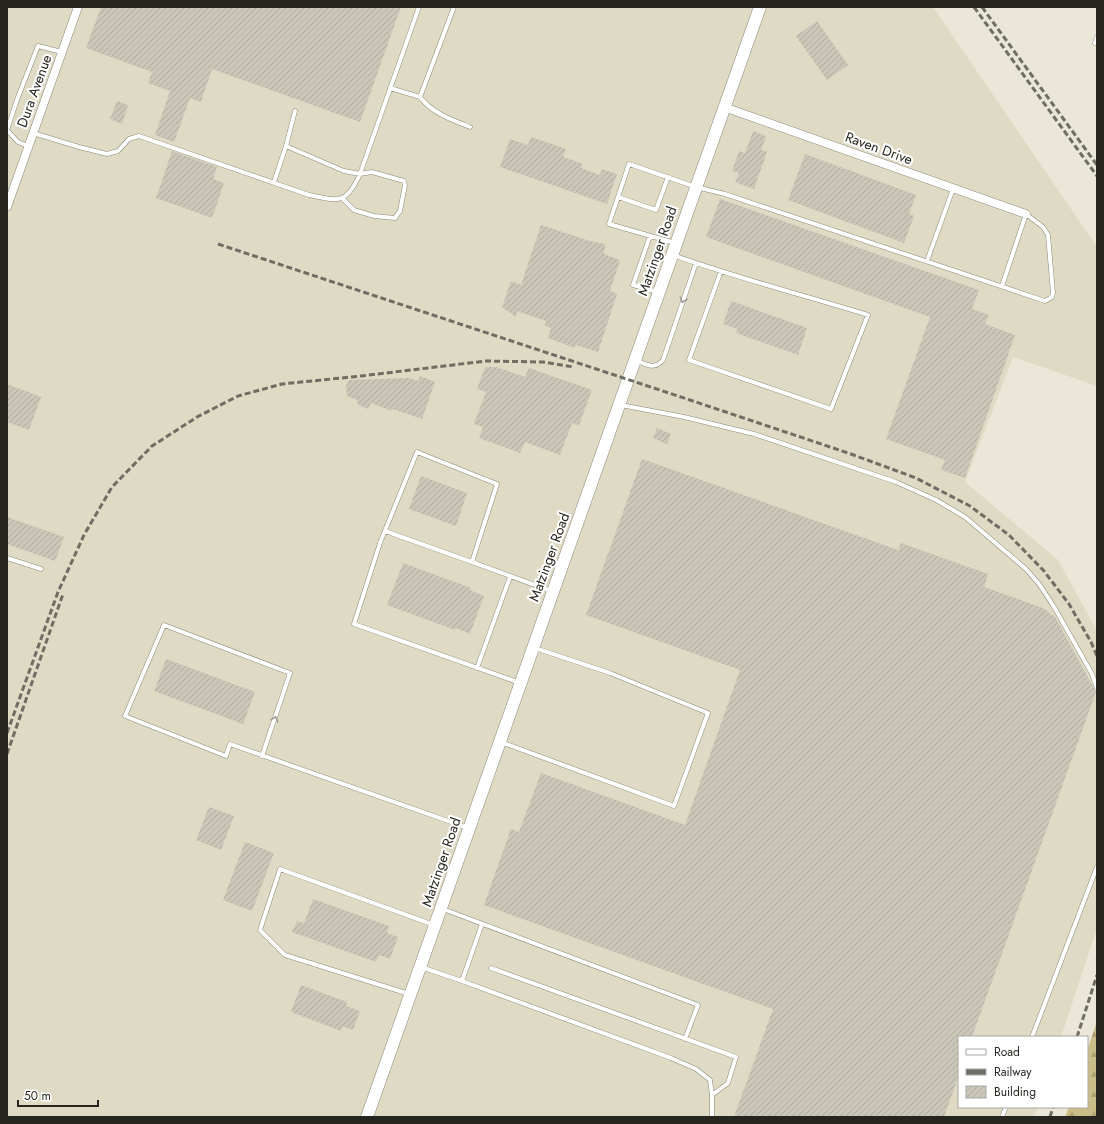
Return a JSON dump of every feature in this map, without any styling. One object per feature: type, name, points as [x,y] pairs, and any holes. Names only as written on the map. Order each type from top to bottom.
[{"type":"street","name":"Dura Avenue","points":[[7,207],[78,7]]},
{"type":"street","name":"Matzinger Road","points":[[367,1117],[760,7]]},
{"type":"street","name":"Raven Drive","points":[[724,107],[1026,214]]},
{"type":"lane","points":[[33,133],[107,154],[118,150],[129,139],[139,136],[309,195],[335,200],[342,198],[345,197],[355,185],[360,174],[419,7]]},
{"type":"lane","points":[[420,97],[454,7]]},
{"type":"lane","points":[[1095,43],[1097,36]]},
{"type":"lane","points":[[29,146],[18,142],[7,130],[18,97],[38,46],[62,52]]},
{"type":"lane","points":[[390,88],[420,97],[425,104],[448,119],[470,127]]},
{"type":"lane","points":[[274,182],[286,146],[295,110]]},
{"type":"lane","points":[[286,146],[344,171],[360,174],[372,172],[404,181],[405,185],[400,211],[395,218],[374,216],[354,210],[342,198]]},
{"type":"lane","points":[[721,271],[689,360],[832,409],[868,314],[696,263],[650,236],[609,224],[629,164],[725,194],[1045,301],[1052,297],[1053,294],[1048,235],[1044,227],[1026,214],[1002,286]]},
{"type":"lane","points":[[618,197],[656,210],[668,177]]},
{"type":"lane","points":[[927,261],[954,189]]},
{"type":"lane","points":[[650,236],[633,286],[658,292]]},
{"type":"lane","points":[[635,360],[652,366],[658,365],[663,360],[696,263]]},
{"type":"lane","points":[[619,405],[684,417],[754,434],[896,482],[936,500],[965,517],[1026,569],[1039,584],[1053,604],[1092,674],[1097,688]]},
{"type":"lane","points":[[472,562],[497,484],[416,452],[385,531],[354,624],[520,683]]},
{"type":"lane","points":[[385,531],[552,591]]},
{"type":"lane","points":[[7,558],[41,569]]},
{"type":"lane","points":[[477,668],[510,577]]},
{"type":"lane","points":[[262,756],[290,673],[164,625],[125,716],[226,756],[230,744],[262,756],[469,828]]},
{"type":"lane","points":[[500,741],[674,806],[708,713],[610,673],[533,648]]},
{"type":"lane","points":[[1032,1036],[1097,867]]},
{"type":"lane","points":[[410,994],[285,955],[260,930],[280,869],[435,925]]},
{"type":"lane","points":[[441,908],[698,1005],[685,1039]]},
{"type":"lane","points":[[462,981],[482,924]]},
{"type":"lane","points":[[420,967],[671,1058],[696,1069],[710,1080],[712,1117]]},
{"type":"lane","points":[[491,968],[736,1058],[728,1084],[712,1095]]},
{"type":"shaded area","points":[[7,7],[933,7],[1097,247],[1097,386],[1013,357],[965,482],[1058,560],[1097,631],[1097,928],[1061,1036],[958,1036],[958,1108],[1038,1108],[1034,1117],[7,1117]]},
{"type":"green space","points":[[1097,1021],[1097,1117],[1065,1117],[1069,1108],[1088,1108],[1088,1048]]},
{"type":"building","points":[[101,7],[401,7],[360,122],[212,69],[201,102],[190,98],[174,142],[155,135],[170,91],[148,83],[152,72],[86,48]]},
{"type":"building","points":[[817,21],[848,65],[827,80],[796,36]]},
{"type":"building","points":[[117,101],[128,105],[122,124],[110,119]]},
{"type":"building","points":[[753,131],[766,136],[761,150],[767,152],[754,189],[735,182],[739,173],[732,171],[739,151],[745,153]]},
{"type":"building","points":[[531,137],[566,149],[563,157],[583,164],[581,168],[600,175],[602,169],[617,174],[607,204],[500,167],[510,139],[528,145]]},
{"type":"building","points":[[172,151],[217,167],[213,179],[224,183],[212,218],[156,198]]},
{"type":"building","points":[[805,154],[916,195],[909,214],[914,216],[904,243],[788,200]]},
{"type":"building","points":[[720,199],[979,290],[972,309],[989,315],[985,324],[1015,335],[965,478],[941,470],[945,460],[886,439],[930,317],[706,237]]},
{"type":"building","points":[[541,225],[590,241],[605,244],[604,254],[620,260],[610,291],[617,294],[598,352],[576,345],[575,348],[548,338],[551,328],[545,326],[546,321],[517,311],[516,317],[502,307],[511,281],[521,285]]},
{"type":"building","points":[[731,301],[807,328],[798,355],[736,333],[738,329],[723,324]]},
{"type":"building","points":[[485,367],[496,367],[525,377],[529,368],[592,390],[579,425],[572,423],[560,455],[525,442],[520,453],[479,438],[483,427],[474,424],[486,392],[477,389]]},
{"type":"building","points":[[420,376],[435,382],[422,419],[393,409],[392,411],[371,403],[368,409],[358,405],[357,400],[347,396],[346,386],[349,380],[409,378],[418,381]]},
{"type":"building","points":[[7,384],[41,397],[29,430],[7,422]]},
{"type":"building","points":[[657,428],[671,434],[667,444],[653,438]]},
{"type":"building","points":[[642,459],[898,550],[901,543],[988,574],[984,587],[1043,608],[1055,617],[1096,692],[972,1036],[958,1036],[958,1078],[944,1117],[734,1117],[773,1009],[484,905],[511,829],[519,832],[541,773],[685,825],[740,670],[586,615]]},
{"type":"building","points":[[421,476],[467,493],[456,526],[409,509]]},
{"type":"building","points":[[7,517],[64,537],[55,561],[7,544]]},
{"type":"building","points":[[403,563],[471,588],[470,590],[484,596],[470,634],[387,605]]},
{"type":"building","points":[[166,659],[255,692],[243,724],[154,691]]},
{"type":"building","points":[[209,807],[234,816],[221,850],[196,840]]},
{"type":"building","points":[[245,842],[274,853],[252,911],[223,900]]},
{"type":"building","points":[[313,899],[389,926],[387,933],[398,937],[390,959],[379,955],[376,962],[292,932],[297,921],[304,923]]},
{"type":"building","points":[[301,985],[347,1002],[346,1006],[360,1011],[353,1030],[342,1026],[341,1031],[291,1012]]},
{"type":"railway","points":[[974,7],[1097,176]]},
{"type":"railway","points":[[982,7],[1097,165]]},
{"type":"railway","points":[[218,244],[687,399],[851,454],[916,478],[970,506],[1009,535],[1044,571],[1069,604],[1091,642],[1097,656]]},
{"type":"railway","points":[[7,733],[58,592],[84,535],[112,487],[152,446],[197,417],[238,396],[282,384],[486,361],[543,362],[574,367]]},
{"type":"railway","points":[[7,754],[63,594]]},
{"type":"railway","points":[[1077,1036],[1097,975]]},
{"type":"railway","points":[[1050,1117],[1053,1108]]}]
